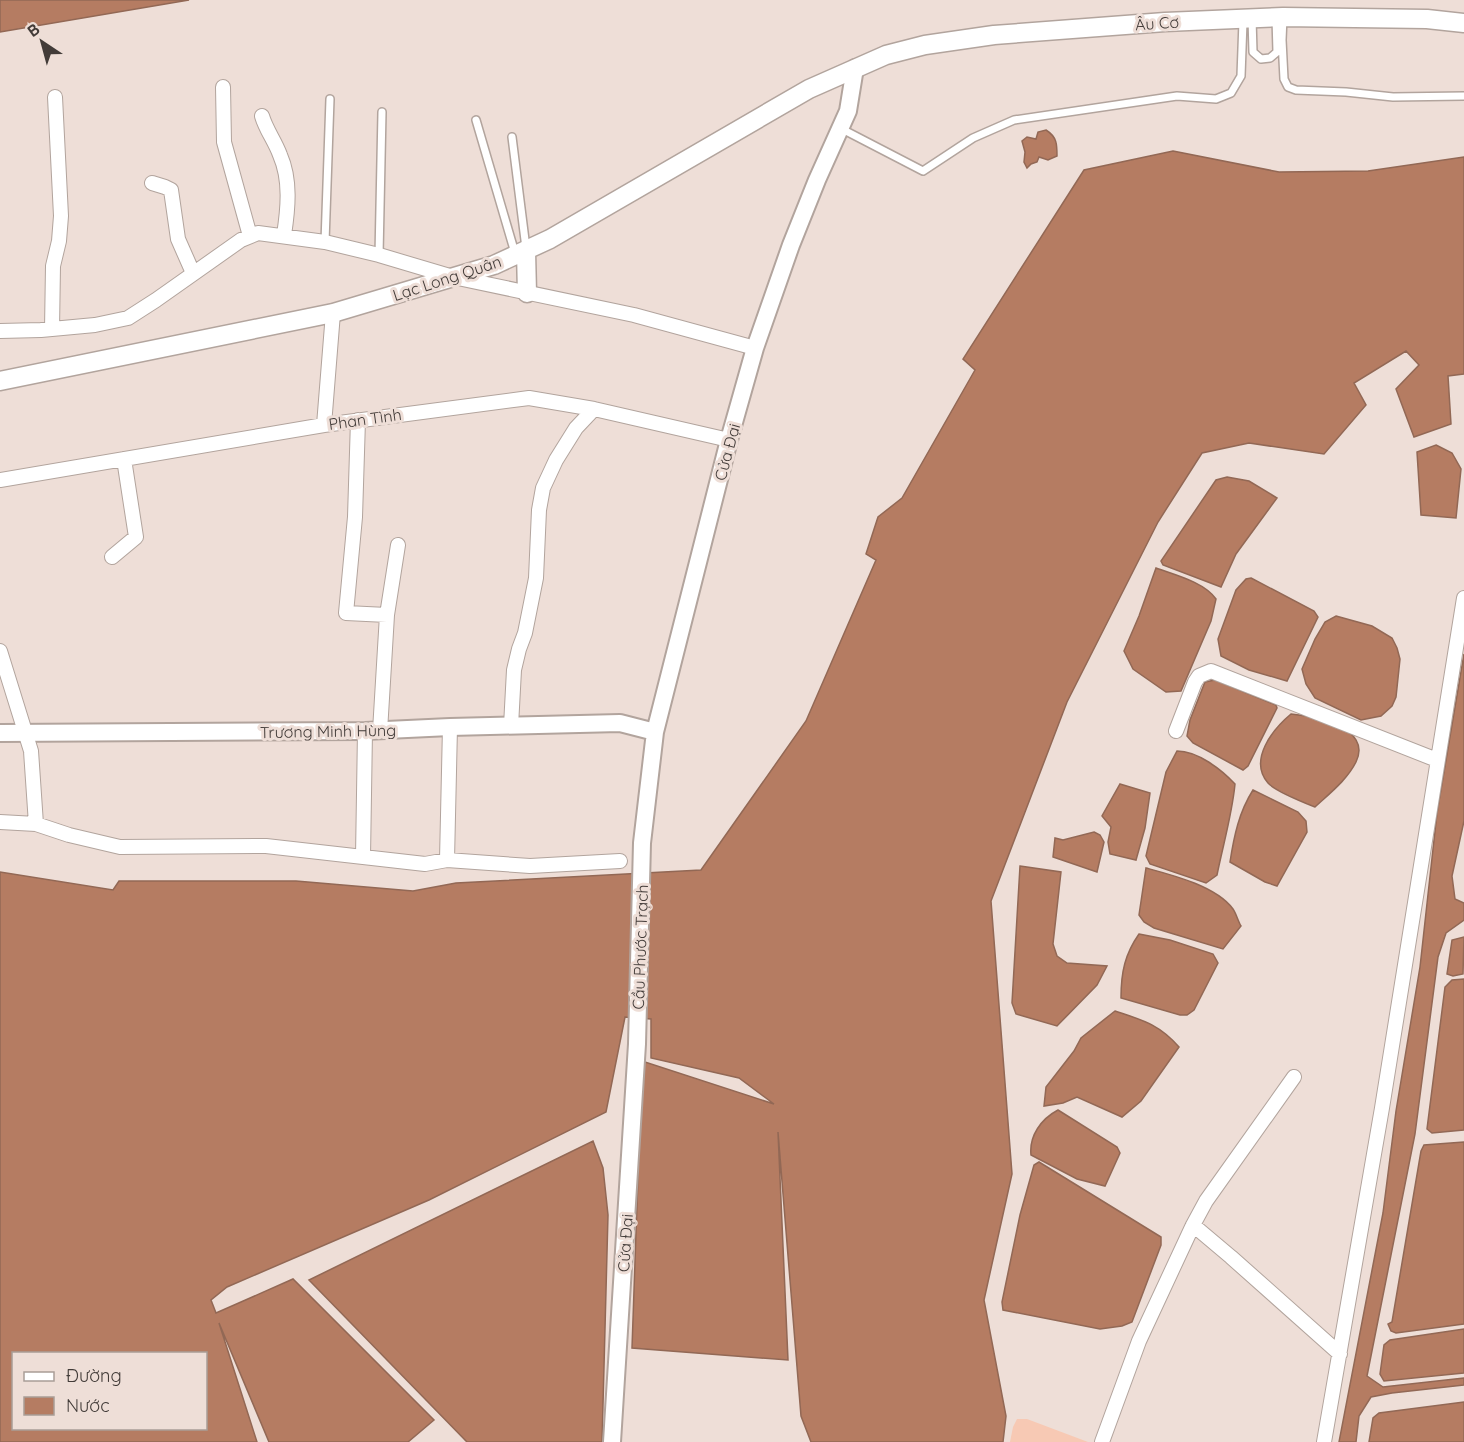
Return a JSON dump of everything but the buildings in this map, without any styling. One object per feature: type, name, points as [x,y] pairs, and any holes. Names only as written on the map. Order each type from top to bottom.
[{"type":"main road","name":"Âu Cơ","points":[[855,68],[886,55],[925,45],[994,35],[1166,22],[1280,18],[1427,20],[1464,23]]},
{"type":"main road","name":"Lạc Long Quân","points":[[0,381],[333,313],[494,265],[521,253],[611,204],[773,109],[855,68]]},
{"type":"main road","points":[[521,253],[527,293]]},
{"type":"street","name":"Cửa Đại","points":[[642,849],[655,732],[729,441],[755,348],[791,245],[848,111],[855,68]]},
{"type":"street","points":[[223,87],[224,142],[250,236]]},
{"type":"street","points":[[52,329],[53,266],[59,241],[61,216],[55,97]]},
{"type":"street","points":[[262,116],[266,129],[281,156],[288,206],[284,235]]},
{"type":"street","points":[[152,183],[171,190],[178,239],[193,273]]},
{"type":"street","points":[[0,331],[95,325],[128,318],[241,240],[258,233],[325,242],[380,255],[453,277],[634,315],[755,348]]},
{"type":"street","points":[[324,425],[333,313]]},
{"type":"street","name":"Phan Tình","points":[[0,480],[324,425],[529,398],[594,409],[729,441]]},
{"type":"street","points":[[511,726],[514,670],[525,633],[536,578],[539,510],[543,488],[556,460],[576,428],[594,409]]},
{"type":"street","points":[[358,420],[355,517],[346,613],[387,615]]},
{"type":"street","points":[[112,557],[136,537],[124,459]]},
{"type":"street","points":[[363,857],[373,731],[398,545]]},
{"type":"street","points":[[1324,1442],[1382,1108],[1464,597]]},
{"type":"street","points":[[0,651],[31,751],[36,824]]},
{"type":"street","points":[[1176,731],[1195,682],[1199,676],[1211,671],[1437,760]]},
{"type":"street","name":"Trương Minh Hùng","points":[[0,733],[373,731],[620,723],[655,732]]},
{"type":"street","points":[[447,860],[450,727]]},
{"type":"street","points":[[0,822],[36,824],[69,835],[120,847],[266,846],[425,864],[447,860],[530,866],[620,861]]},
{"type":"street","name":"Cầu Phước Trạch","points":[[637,1044],[642,849]]},
{"type":"street","name":"Cửa Đại","points":[[612,1442],[637,1044]]},
{"type":"street","points":[[1102,1442],[1139,1341],[1193,1225],[1206,1201],[1294,1077]]},
{"type":"street","points":[[1193,1225],[1340,1354]]},
{"type":"lane","points":[[1247,19],[1253,52],[1262,59],[1270,58],[1277,52],[1280,18]]},
{"type":"lane","points":[[1280,18],[1284,79],[1288,87],[1296,90],[1393,97],[1464,96]]},
{"type":"lane","points":[[840,128],[923,171],[973,138],[1014,120],[1177,96],[1216,99],[1231,93],[1241,76],[1247,19]]},
{"type":"lane","points":[[325,242],[330,99]]},
{"type":"lane","points":[[380,255],[382,112]]},
{"type":"lane","points":[[476,120],[521,253]]},
{"type":"lane","points":[[512,137],[521,253]]},
{"type":"shaded area","points":[[1017,1419],[1027,1419],[1088,1442],[1010,1442]]},
{"type":"water","points":[[0,0],[189,0],[0,32]]},
{"type":"water","points":[[1046,130],[1056,141],[1057,156],[1048,160],[1039,157],[1037,162],[1027,168],[1024,162],[1025,152],[1022,141],[1027,137],[1036,139],[1038,132]]},
{"type":"water","points":[[1173,151],[1279,172],[1368,171],[1464,157],[1464,374],[1448,376],[1451,424],[1414,437],[1396,389],[1419,365],[1406,351],[1354,383],[1366,405],[1324,454],[1249,443],[1202,453],[1158,522],[1067,702],[991,901],[1012,1174],[984,1300],[1006,1416],[1003,1442],[811,1442],[801,1416],[778,1132],[788,1360],[632,1348],[642,1061],[774,1104],[739,1078],[651,1058],[651,1019],[625,1017],[606,1112],[429,1200],[227,1287],[211,1300],[216,1313],[293,1279],[434,1420],[408,1442],[269,1442],[219,1323],[257,1442],[0,1442],[0,872],[113,890],[119,881],[296,881],[413,891],[456,883],[701,870],[806,721],[876,560],[866,554],[878,517],[902,498],[975,370],[963,359],[1084,170]]},
{"type":"water","points":[[1436,445],[1452,453],[1461,469],[1456,518],[1421,515],[1417,452]]},
{"type":"water","points":[[1227,477],[1249,481],[1277,498],[1236,554],[1221,587],[1163,565],[1161,561],[1216,480]]},
{"type":"water","points":[[1156,568],[1197,584],[1216,599],[1211,621],[1181,691],[1166,692],[1133,669],[1124,651]]},
{"type":"water","points":[[1251,578],[1314,611],[1318,617],[1287,681],[1249,670],[1221,656],[1218,639],[1236,590],[1246,579]]},
{"type":"water","points":[[1336,616],[1372,626],[1392,638],[1397,648],[1400,659],[1396,697],[1392,706],[1381,716],[1361,720],[1315,698],[1306,684],[1302,669],[1315,639],[1325,622]]},
{"type":"water","points":[[1464,654],[1464,821],[1452,876],[1455,899],[1464,903],[1464,920],[1446,933],[1438,957],[1415,1134],[1367,1376],[1383,1387],[1464,1378],[1464,1385],[1371,1397],[1359,1416],[1356,1442],[1339,1442],[1383,1213],[1396,1111],[1420,967],[1437,813]]},
{"type":"water","points":[[1215,680],[1276,705],[1277,708],[1248,766],[1243,770],[1193,743],[1187,736],[1190,720],[1205,682]]},
{"type":"water","points":[[1291,714],[1313,717],[1338,726],[1349,732],[1356,740],[1359,750],[1356,762],[1348,775],[1315,807],[1276,789],[1268,783],[1263,774],[1261,765],[1265,746],[1277,728]]},
{"type":"water","points":[[1177,751],[1201,758],[1216,767],[1235,784],[1230,819],[1217,875],[1206,883],[1150,864],[1146,856],[1166,772]]},
{"type":"water","points":[[1120,784],[1150,793],[1145,828],[1136,860],[1110,854],[1108,842],[1111,827],[1102,816]]},
{"type":"water","points":[[1253,790],[1298,812],[1306,821],[1307,832],[1277,886],[1265,882],[1230,862],[1238,824]]},
{"type":"water","points":[[1094,832],[1100,835],[1104,842],[1097,872],[1053,857],[1055,838],[1063,840]]},
{"type":"water","points":[[1020,866],[1061,872],[1053,944],[1057,956],[1067,963],[1107,966],[1097,985],[1057,1026],[1016,1014],[1012,1003]]},
{"type":"water","points":[[1146,868],[1193,882],[1225,901],[1234,911],[1241,926],[1223,949],[1154,928],[1144,922],[1139,915]]},
{"type":"water","points":[[1139,934],[1170,940],[1213,954],[1218,963],[1194,1010],[1187,1015],[1121,998],[1125,964],[1130,949]]},
{"type":"water","points":[[1464,937],[1463,974],[1453,976],[1447,974],[1452,940]]},
{"type":"water","points":[[1464,979],[1464,1130],[1432,1133],[1427,1129],[1445,987],[1452,980]]},
{"type":"water","points":[[1115,1011],[1157,1028],[1179,1047],[1141,1101],[1122,1117],[1077,1097],[1063,1103],[1044,1106],[1046,1087],[1074,1051],[1081,1038]]},
{"type":"water","points":[[1058,1110],[1117,1147],[1120,1153],[1105,1186],[1077,1179],[1031,1155],[1032,1141],[1037,1129],[1046,1118]]},
{"type":"water","points":[[593,1141],[603,1168],[608,1215],[602,1442],[467,1442],[309,1280]]},
{"type":"water","points":[[1464,1142],[1464,1324],[1396,1333],[1391,1331],[1388,1324],[1392,1322],[1421,1151],[1424,1145]]},
{"type":"water","points":[[1039,1162],[1161,1237],[1161,1245],[1132,1322],[1100,1329],[1003,1310],[1002,1302],[1020,1215],[1034,1165]]},
{"type":"water","points":[[1464,1329],[1464,1373],[1384,1381],[1380,1374],[1384,1345],[1390,1340]]},
{"type":"water","points":[[1464,1402],[1464,1442],[1369,1442],[1373,1418],[1379,1413]]}]
